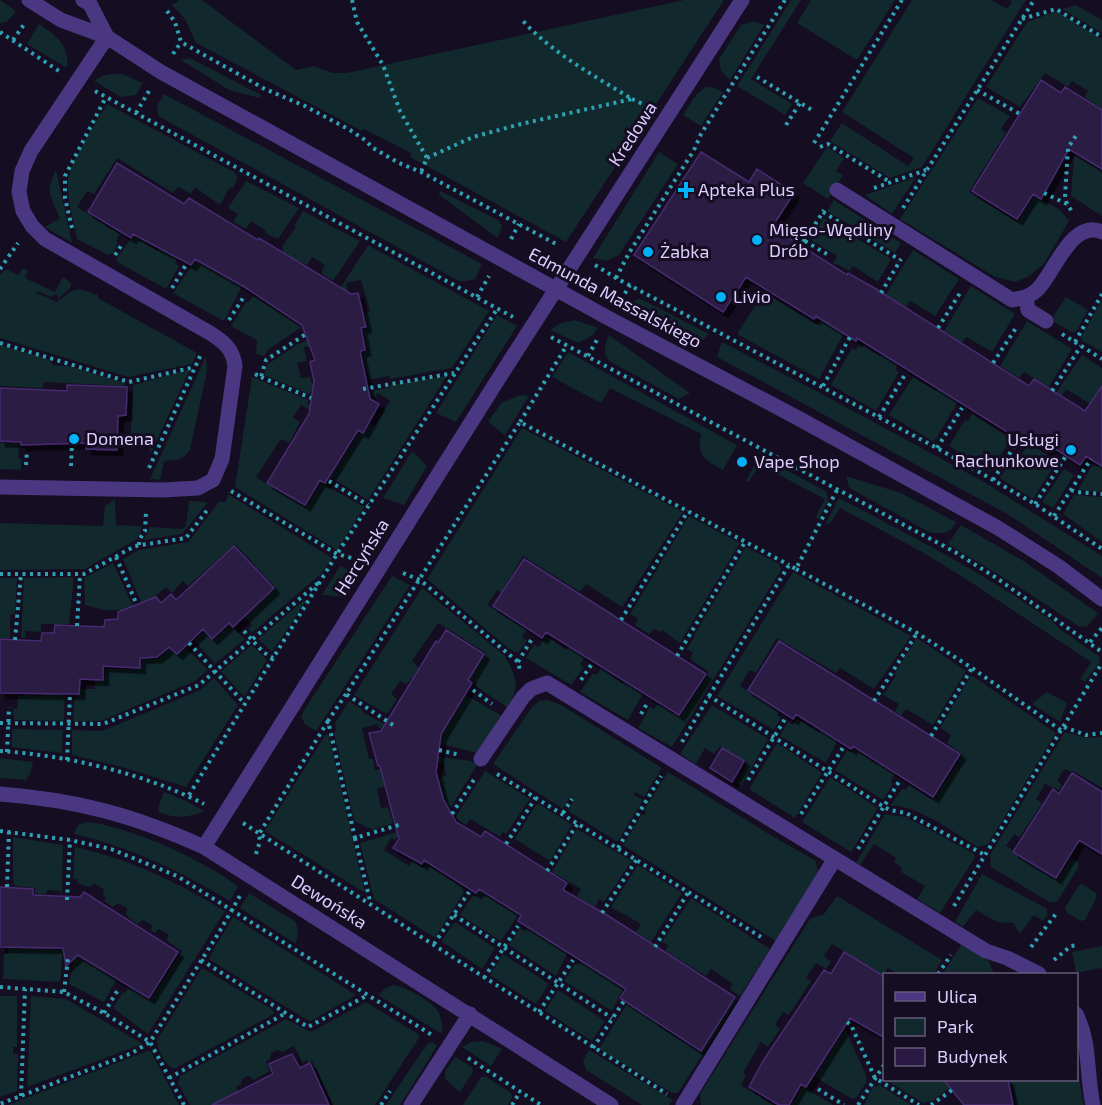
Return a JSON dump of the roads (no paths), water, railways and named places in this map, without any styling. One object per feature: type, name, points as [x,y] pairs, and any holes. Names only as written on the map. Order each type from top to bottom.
[{"type":"street","name":"Edmunda Massalskiego","points":[[29,0],[61,20],[107,37],[161,72],[998,528],[1058,566],[1102,598]]},
{"type":"street","name":"Edmunda Massalskiego","points":[[83,0],[90,4],[107,37]]},
{"type":"street","name":"Kredowa","points":[[557,289],[741,0]]},
{"type":"street","points":[[0,487],[146,482],[198,488],[213,480],[222,459],[235,366],[234,355],[230,348],[210,333],[58,248],[32,226],[23,211],[19,183],[27,159],[107,37]]},
{"type":"street","points":[[843,194],[1012,300],[1027,304],[1046,321]]},
{"type":"street","points":[[1027,304],[1074,237],[1085,230],[1092,229],[1102,232]]},
{"type":"street","name":"Hercyńska","points":[[204,847],[557,289]]},
{"type":"street","points":[[481,759],[524,697],[531,689],[547,683],[986,951],[1007,958],[1035,973]]},
{"type":"street","name":"Dewońska","points":[[0,794],[43,798],[96,807],[142,821],[204,847],[611,1105]]},
{"type":"street","points":[[683,1105],[780,948],[840,863]]},
{"type":"street","points":[[411,1105],[470,1014]]},
{"type":"street","points":[[1078,1017],[1088,1045],[1089,1085],[1094,1105]]},
{"type":"place","name":"Apteka Plus","points":[[686,190]]},
{"type":"place","name":"Mięso-Wędliny Drób","points":[[757,240]]},
{"type":"place","name":"Żabka","points":[[648,252]]},
{"type":"place","name":"Livio","points":[[721,297]]},
{"type":"place","name":"Domena","points":[[74,439]]},
{"type":"place","name":"Usługi Rachunkowe","points":[[1071,450]]},
{"type":"place","name":"Vape Shop","points":[[742,462]]}]
